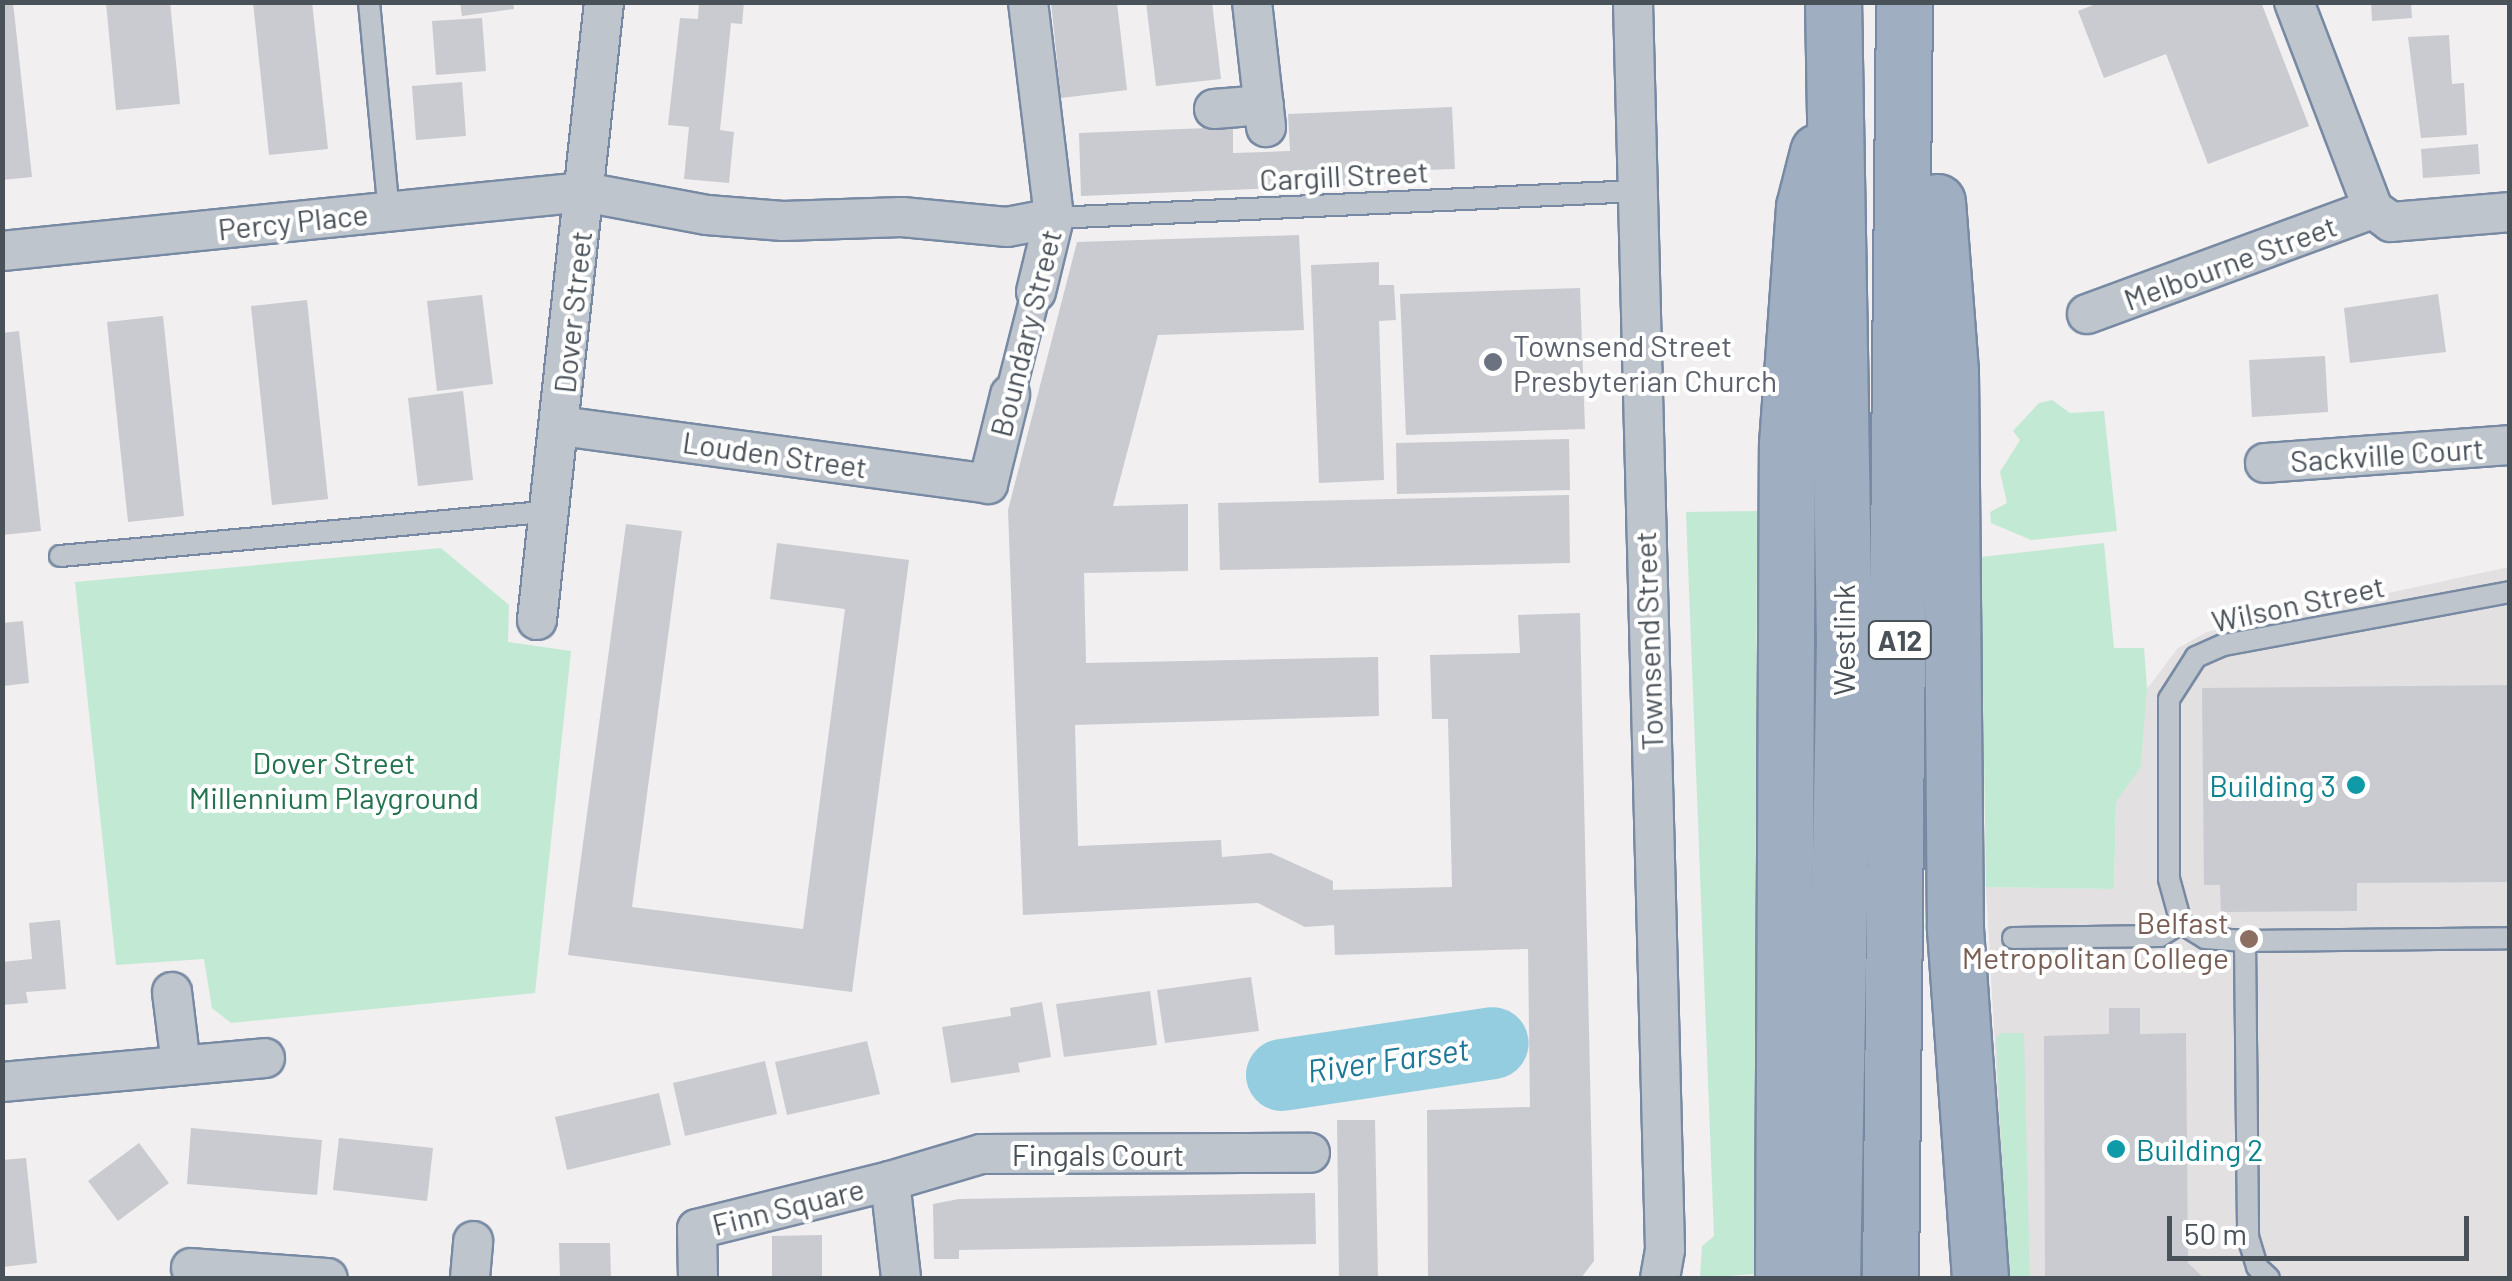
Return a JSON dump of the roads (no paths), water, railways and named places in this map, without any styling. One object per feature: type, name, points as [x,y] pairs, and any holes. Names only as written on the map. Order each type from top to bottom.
[{"type":"highway","name":"Westlink","points":[[1832,1278],[1844,642],[1841,207],[1833,2]]},
{"type":"highway","name":"Westlink","points":[[1890,1278],[1904,2]]},
{"type":"highway","points":[[1906,73],[1935,167],[1950,372],[1956,929],[1980,1278]]},
{"type":"highway","points":[[1783,1278],[1787,444],[1804,207],[1834,96]]},
{"type":"street","name":"Dover Street","points":[[538,620],[604,2]]},
{"type":"street","name":"Boundary Street","points":[[988,484],[1054,218],[1028,2]]},
{"type":"street","points":[[1214,109],[1265,116],[1252,2]]},
{"type":"street","name":"Townsend Street","points":[[1634,2],[1665,1250],[1660,1278]]},
{"type":"street","points":[[2294,2],[2373,209],[2390,222],[2510,212]]},
{"type":"street","name":"Percy Place","points":[[2,251],[584,192],[707,216],[783,221],[902,216],[1007,227],[1054,218]]},
{"type":"street","name":"Melbourne Street","points":[[2087,314],[2373,209]]},
{"type":"street","name":"Louden Street","points":[[561,426],[988,484]]},
{"type":"street","name":"Sackville Court","points":[[2265,463],[2510,445]]},
{"type":"street","points":[[172,992],[180,1066]]},
{"type":"street","points":[[2,1082],[265,1058]]},
{"type":"street","name":"Fingals Court","points":[[890,1181],[981,1154],[1310,1152]]},
{"type":"street","name":"Finn Square","points":[[698,1278],[697,1229],[890,1181],[901,1278]]},
{"type":"street","points":[[470,1278],[473,1241]]},
{"type":"street","points":[[191,1268],[328,1278]]},
{"type":"lane","points":[[369,2],[389,212]]},
{"type":"lane","name":"Cargill Street","points":[[1054,218],[1638,192]]},
{"type":"lane","points":[[60,556],[551,511]]},
{"type":"lane","name":"Wilson Street","points":[[2181,923],[2169,879],[2169,699],[2196,656],[2223,645],[2510,592]]},
{"type":"lane","points":[[2013,938],[2160,936],[2181,923],[2205,938],[2246,941],[2510,938]]},
{"type":"lane","points":[[2246,941],[2248,1236],[2257,1268],[2269,1278]]},
{"type":"waterway","name":"River Farset","points":[[1282,1075],[1493,1043]]},
{"type":"place","name":"Townsend Street Presbyterian Church","points":[[1493,362]]},
{"type":"place","name":"Building 3","points":[[2356,785]]},
{"type":"place","name":"Belfast Metropolitan College","points":[[2249,939]]},
{"type":"place","name":"Building 2","points":[[2116,1149]]},
{"type":"park label","name":"Dover Street Millennium Playground","points":[[334,779]]}]
